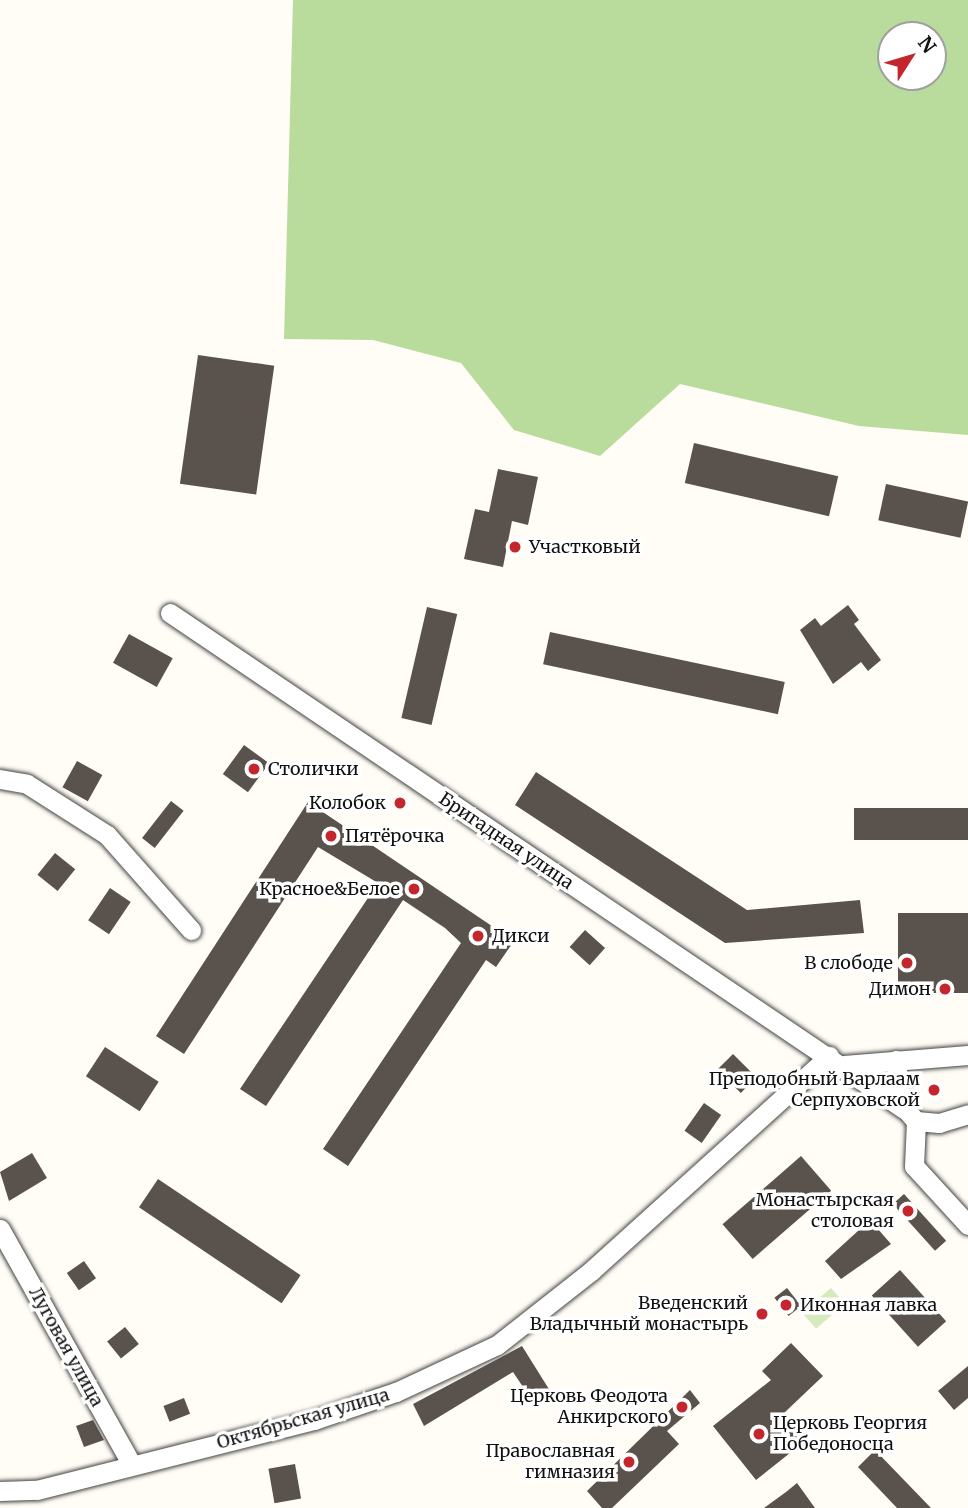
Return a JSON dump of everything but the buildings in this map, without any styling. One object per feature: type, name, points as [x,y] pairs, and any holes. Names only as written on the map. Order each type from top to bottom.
[{"type":"street","name":"Бригадная улица","points":[[170,614],[837,1061],[910,1115]]},
{"type":"street","points":[[0,779],[27,784],[107,835],[191,930]]},
{"type":"street","points":[[837,1061],[968,1055]]},
{"type":"street","points":[[896,1060],[910,1115],[914,1166],[968,1225]]},
{"type":"street","name":"Октябрьская улица","points":[[0,1491],[37,1490],[337,1412],[497,1345],[591,1271],[837,1061]]},
{"type":"street","points":[[910,1115],[939,1124],[968,1114]]},
{"type":"street","name":"Луговая улица","points":[[0,1228],[132,1465]]},
{"type":"green space","points":[[293,0],[968,0],[968,435],[859,426],[680,384],[600,456],[514,430],[461,363],[373,340],[284,339]]},
{"type":"green space","points":[[831,1288],[845,1304],[816,1329],[802,1313]]},
{"type":"place","name":"Участковый","points":[[515,547]]},
{"type":"place","name":"Столички","points":[[254,769]]},
{"type":"place","name":"Колобок","points":[[400,803]]},
{"type":"place","name":"Пятёрочка","points":[[331,836]]},
{"type":"place","name":"Красное&Белое","points":[[414,889]]},
{"type":"place","name":"Дикси","points":[[478,936]]},
{"type":"place","name":"В слободе","points":[[907,963]]},
{"type":"place","name":"Димон","points":[[945,989]]},
{"type":"place","name":"Преподобный Варлаам Серпуховской","points":[[934,1090]]},
{"type":"place","name":"Монастырская столовая","points":[[908,1211]]},
{"type":"place","name":"Иконная лавка","points":[[786,1305]]},
{"type":"place","name":"Введенский Владычный монастырь","points":[[762,1314]]},
{"type":"place","name":"Церковь Феодота Анкирского","points":[[682,1407]]},
{"type":"place","name":"Церковь Георгия Победоносца","points":[[759,1434]]},
{"type":"place","name":"Православная гимназия","points":[[629,1462]]}]
